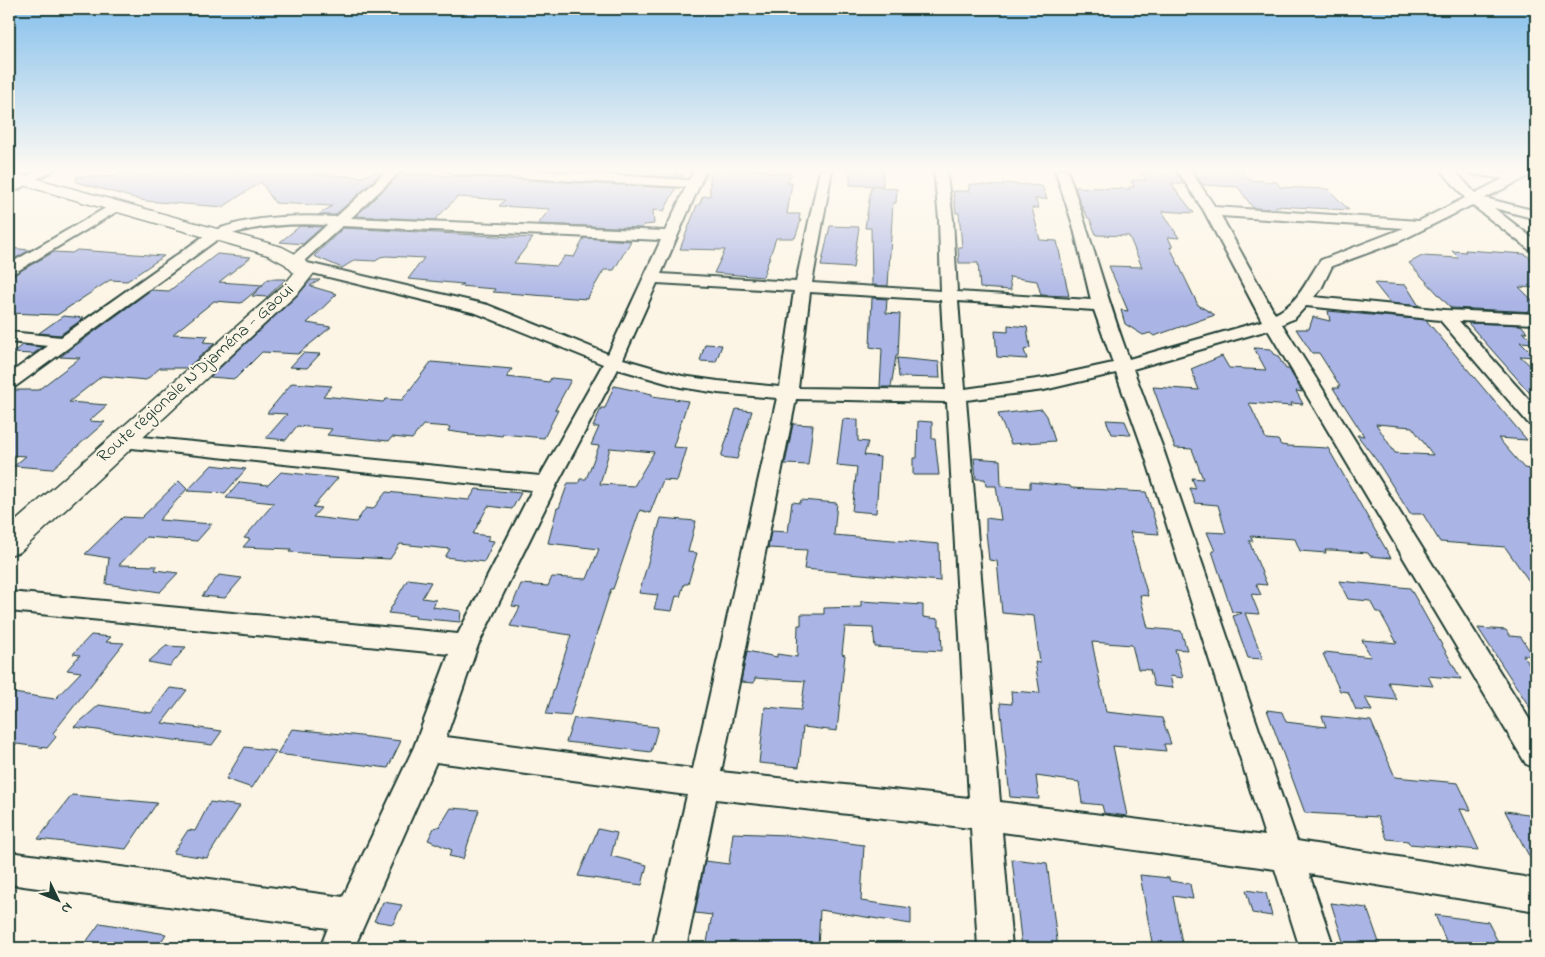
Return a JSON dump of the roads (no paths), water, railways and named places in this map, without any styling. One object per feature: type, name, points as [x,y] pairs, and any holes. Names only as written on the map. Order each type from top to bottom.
[{"type":"street","points":[[9,270],[102,215]]},
{"type":"street","name":"Route régionale N'Djaména - Gaoui","points":[[9,544],[292,288],[304,273],[298,263],[275,251],[146,215]]},
{"type":"street","points":[[298,263],[346,215]]},
{"type":"street","points":[[337,948],[428,748],[466,645],[546,484],[613,362],[679,215]]},
{"type":"street","points":[[669,948],[788,392],[803,287],[817,215]]},
{"type":"street","points":[[946,215],[949,295],[995,948]]},
{"type":"street","points":[[1076,215],[1101,305],[1124,366],[1317,948]]},
{"type":"street","points":[[1214,215],[1271,322],[1536,755]]},
{"type":"street","points":[[1267,215],[1423,225]]},
{"type":"street","points":[[298,263],[482,309],[613,362],[699,384],[788,392],[874,396],[957,396],[1044,384],[1124,366],[1215,341],[1271,322],[1289,314],[1302,301],[1313,289],[1326,263],[1395,238],[1443,215]]},
{"type":"street","points":[[1493,215],[1536,248]]},
{"type":"street","points":[[9,382],[216,235],[248,226],[280,221],[339,221],[669,236]]},
{"type":"street","points":[[650,278],[1101,305]]},
{"type":"street","points":[[1302,301],[1446,314],[1536,319]]},
{"type":"street","points":[[1446,314],[1536,420]]},
{"type":"street","points":[[9,337],[63,342]]},
{"type":"street","points":[[122,441],[546,484]]},
{"type":"street","points":[[9,601],[466,645]]},
{"type":"street","points":[[428,748],[705,784],[987,815],[1287,855],[1536,896]]},
{"type":"street","points":[[9,868],[352,915]]}]
